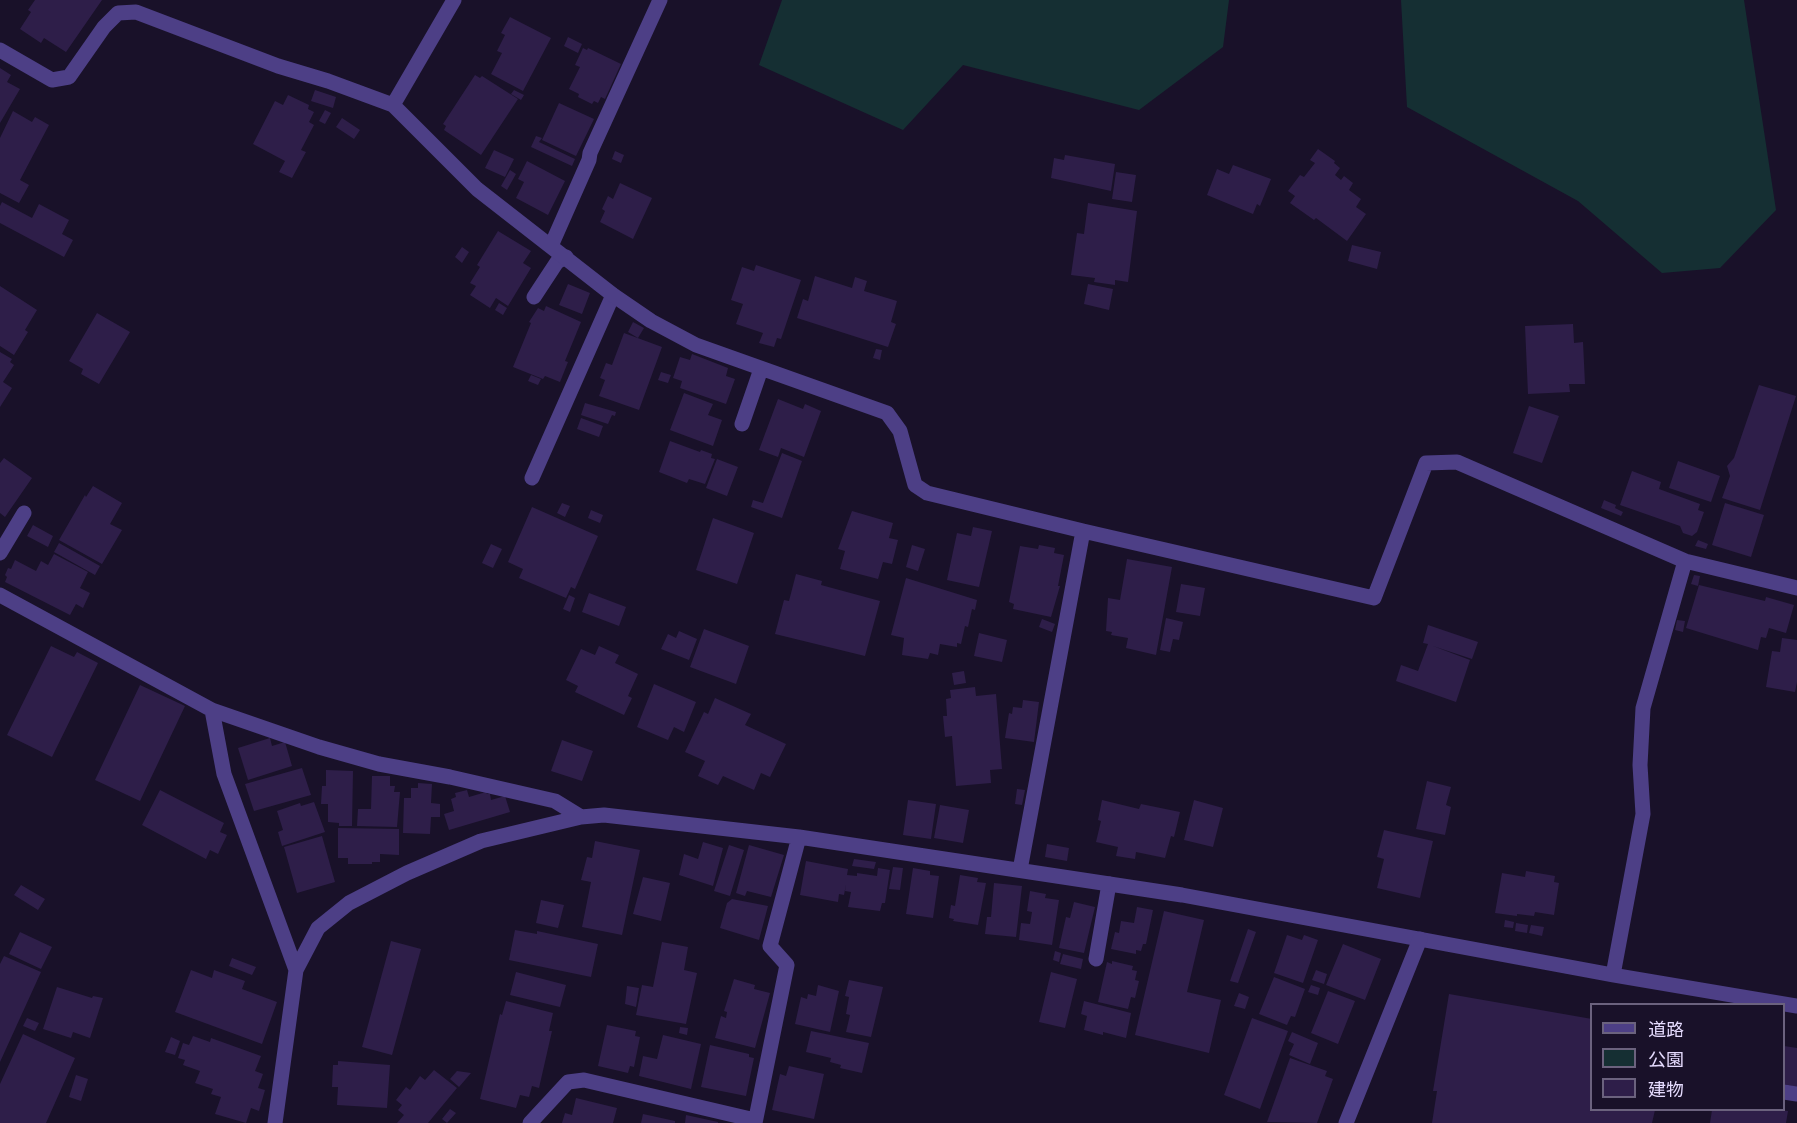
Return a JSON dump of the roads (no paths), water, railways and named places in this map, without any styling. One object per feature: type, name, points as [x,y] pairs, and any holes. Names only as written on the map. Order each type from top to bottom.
[{"type":"street","points":[[393,105],[454,0]]},
{"type":"street","points":[[551,246],[590,153],[660,0]]},
{"type":"street","points":[[0,50],[52,80],[69,77],[104,27],[118,13],[136,12],[278,66],[328,81],[393,105],[477,189],[613,295],[651,321],[696,345],[887,413],[900,431],[915,485],[927,493],[1374,598],[1426,463],[1457,462],[1685,561],[1797,588]]},
{"type":"street","points":[[534,297],[557,262],[566,258]]},
{"type":"street","points":[[532,478],[613,295]]},
{"type":"street","points":[[742,424],[761,369]]},
{"type":"street","points":[[0,553],[24,513]]},
{"type":"street","points":[[1020,870],[1083,531]]},
{"type":"street","points":[[1613,975],[1643,814],[1640,765],[1643,708],[1685,561]]},
{"type":"street","points":[[0,595],[212,710],[319,747],[379,764],[450,777],[555,801],[581,817]]},
{"type":"street","points":[[212,710],[224,774],[296,970]]},
{"type":"street","points":[[274,1123],[296,970],[318,928],[349,903],[407,873],[481,841],[581,817],[604,815],[799,837],[1109,884],[1779,1003]]},
{"type":"street","points":[[530,1123],[568,1082],[584,1080],[755,1122],[787,965],[770,946],[799,837]]},
{"type":"street","points":[[1096,959],[1109,884]]},
{"type":"street","points":[[1346,1123],[1420,939]]}]
